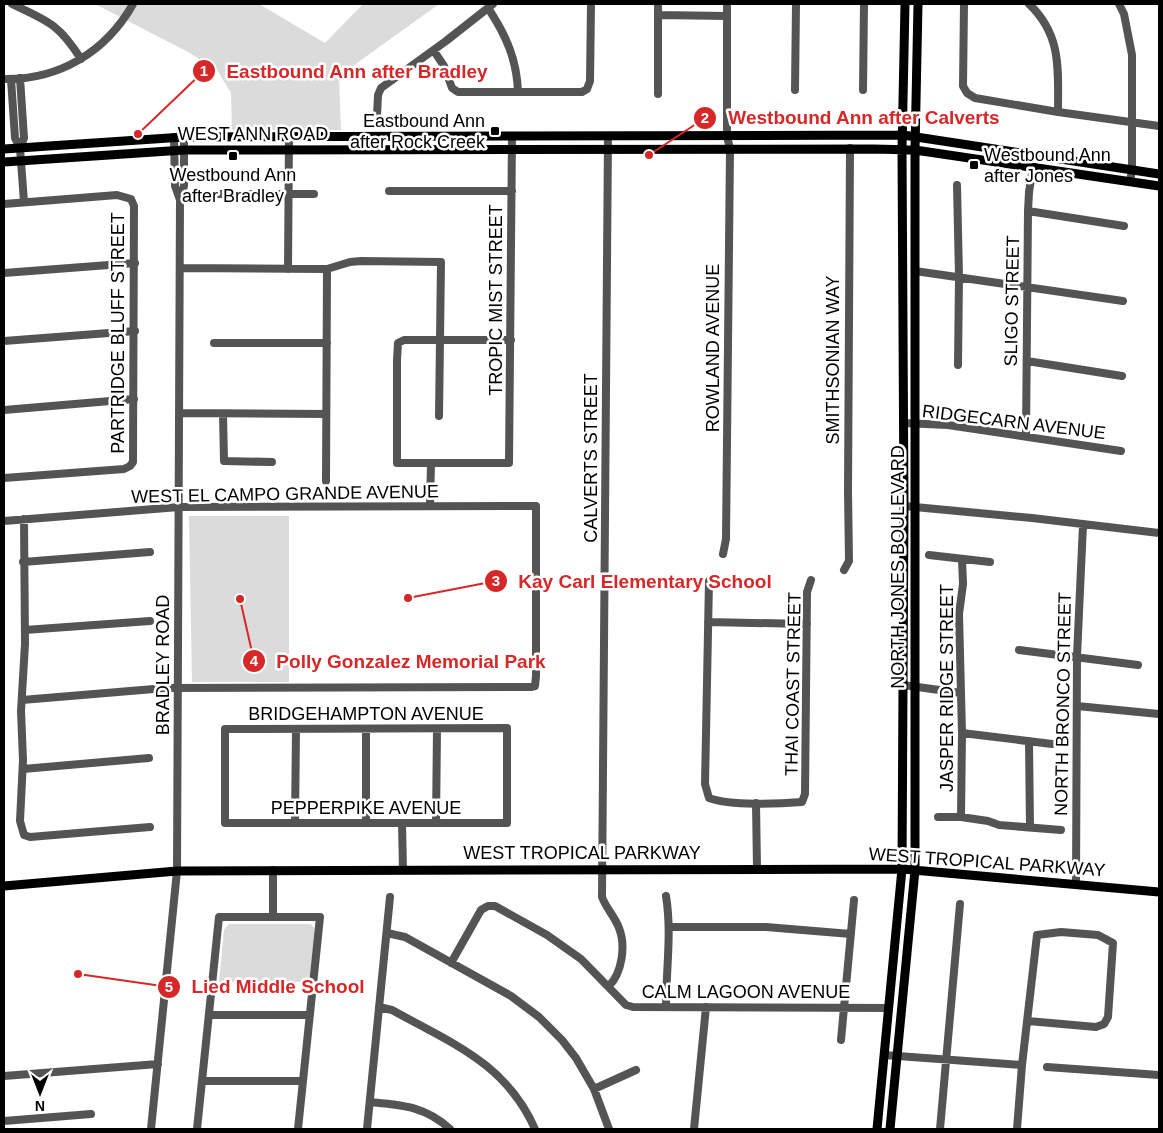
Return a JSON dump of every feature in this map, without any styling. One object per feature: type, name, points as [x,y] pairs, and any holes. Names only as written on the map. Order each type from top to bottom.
[{"type":"main road","name":"NORTH JONES BOULEVARD","points":[[877,1129],[902,869],[904,506],[902,149],[905,4]]},
{"type":"main road","name":"NORTH JONES BOULEVARD","points":[[890,1129],[915,870],[914,687],[918,4]]},
{"type":"main road","name":"WEST ANN ROAD","points":[[4,149],[174,137],[608,136],[728,143],[916,150],[1159,186]]},
{"type":"main road","name":"WEST ANN ROAD","points":[[4,162],[175,150],[608,150],[903,136],[1159,174]]},
{"type":"main road","points":[[1033,167],[1037,163],[1048,164],[1069,160]]},
{"type":"main road","name":"WEST TROPICAL PARKWAY","points":[[4,886],[177,871],[902,869],[1159,892]]},
{"type":"street","points":[[12,4],[56,26],[66,36],[81,59]]},
{"type":"street","points":[[4,204],[24,202],[20,148],[15,138],[7,79],[49,73],[81,59],[95,50],[111,34],[133,4]]},
{"type":"street","points":[[434,51],[444,66],[450,86],[456,91],[579,92],[587,89],[590,81],[591,4]]},
{"type":"street","points":[[658,4],[658,94]]},
{"type":"street","name":"ROWLAND AVENUE","points":[[723,554],[726,540],[727,4]]},
{"type":"street","points":[[795,90],[796,4]]},
{"type":"street","points":[[863,90],[864,4]]},
{"type":"street","points":[[964,4],[963,86],[967,93],[975,98],[1159,126]]},
{"type":"street","points":[[1029,4],[1046,23],[1052,34],[1058,58],[1058,112]]},
{"type":"street","points":[[1119,4],[1124,14],[1132,54],[1132,170],[1130,182]]},
{"type":"street","points":[[377,116],[378,95],[381,88],[434,51],[491,6],[509,44],[516,71],[518,92]]},
{"type":"street","points":[[658,15],[727,16]]},
{"type":"street","points":[[20,78],[24,138],[20,148]]},
{"type":"street","points":[[288,269],[289,136]]},
{"type":"street","name":"TROPIC MIST STREET","points":[[431,464],[509,463],[512,136]]},
{"type":"street","name":"CALVERTS STREET","points":[[608,136],[602,897],[619,928],[621,940],[620,969],[615,980],[609,986]]},
{"type":"street","name":"BRADLEY ROAD","points":[[174,137],[175,186],[180,200]]},
{"type":"street","name":"BRADLEY ROAD","points":[[151,1129],[177,871],[180,200],[184,186],[184,137]]},
{"type":"street","name":"SMITHSONIAN WAY","points":[[844,570],[849,561],[850,148]]},
{"type":"street","name":"SLIGO STREET","points":[[1026,436],[1028,211],[1033,167]]},
{"type":"street","points":[[958,185],[958,365]]},
{"type":"street","points":[[389,191],[512,191]]},
{"type":"street","points":[[214,194],[314,194]]},
{"type":"street","name":"PARTRIDGE BLUFF STREET","points":[[4,478],[124,469],[130,466],[134,456],[135,263],[134,206],[132,199],[117,195],[24,202]]},
{"type":"street","points":[[1028,211],[1124,226]]},
{"type":"street","points":[[180,268],[327,269],[350,262],[361,261],[441,262],[439,416]]},
{"type":"street","points":[[4,273],[135,263]]},
{"type":"street","points":[[326,481],[327,269]]},
{"type":"street","points":[[916,271],[1123,301]]},
{"type":"street","points":[[4,341],[135,331]]},
{"type":"street","points":[[430,506],[431,464],[397,463],[396,360],[398,343],[404,340],[511,340]]},
{"type":"street","points":[[214,343],[327,343]]},
{"type":"street","points":[[1027,361],[1122,376]]},
{"type":"street","points":[[4,410],[134,399]]},
{"type":"street","points":[[179,413],[326,414]]},
{"type":"street","points":[[223,414],[224,461],[272,462]]},
{"type":"street","name":"RIDGECARN AVENUE","points":[[903,424],[948,425],[1121,451]]},
{"type":"street","name":"WEST EL CAMPO GRANDE AVENUE","points":[[4,521],[179,507],[536,506],[535,686],[527,688],[178,688]]},
{"type":"street","points":[[904,506],[1032,518],[1159,533]]},
{"type":"street","points":[[24,519],[25,630],[22,700],[23,769],[20,821],[24,835],[37,837],[150,827]]},
{"type":"street","name":"NORTH BRONCO STREET","points":[[1076,884],[1077,656],[1083,524]]},
{"type":"street","points":[[23,562],[150,552]]},
{"type":"street","points":[[929,554],[990,562]]},
{"type":"street","name":"JASPER RIDGE STREET","points":[[961,817],[962,733],[959,614],[963,584],[962,559]]},
{"type":"street","name":"THAI COAST STREET","points":[[756,803],[802,802],[805,794],[807,592],[811,580]]},
{"type":"street","points":[[708,581],[705,784],[709,798],[716,801],[756,803],[757,869]]},
{"type":"street","points":[[25,630],[150,621]]},
{"type":"street","points":[[708,622],[807,624]]},
{"type":"street","points":[[1019,650],[1138,665]]},
{"type":"street","points":[[903,685],[960,693]]},
{"type":"street","points":[[22,700],[178,688]]},
{"type":"street","points":[[1077,706],[1159,714]]},
{"type":"street","points":[[436,823],[437,728]]},
{"type":"street","name":"BRIDGEHAMPTON AVENUE","points":[[225,823],[225,729],[507,728],[507,823]]},
{"type":"street","points":[[296,729],[296,823]]},
{"type":"street","points":[[366,729],[366,823]]},
{"type":"street","points":[[962,733],[1052,744]]},
{"type":"street","points":[[1029,741],[1030,827]]},
{"type":"street","points":[[23,769],[149,758]]},
{"type":"street","points":[[938,817],[961,817],[988,821],[999,825],[1061,830]]},
{"type":"street","name":"PEPPERPIKE AVENUE","points":[[225,823],[507,823]]},
{"type":"street","points":[[402,823],[402,870]]},
{"type":"street","points":[[273,870],[273,917]]},
{"type":"street","points":[[666,896],[670,927],[666,972],[666,1007]]},
{"type":"street","points":[[367,1129],[390,897]]},
{"type":"street","points":[[841,1040],[854,900]]},
{"type":"street","points":[[940,1129],[960,904]]},
{"type":"street","name":"CALM LAGOON AVENUE","points":[[451,963],[481,910],[488,906],[495,906],[547,935],[581,959],[626,1005],[633,1007],[889,1008]]},
{"type":"street","points":[[197,1129],[219,917],[320,917],[298,1129]]},
{"type":"street","points":[[670,927],[766,927],[851,934]]},
{"type":"street","points":[[1017,1129],[1022,1065],[1037,935],[1061,932],[1098,936],[1113,943],[1108,1017],[1104,1024],[1096,1027],[1028,1021]]},
{"type":"street","points":[[387,933],[405,937],[511,996],[539,1017],[562,1040],[576,1058],[594,1089],[609,1129]]},
{"type":"street","points":[[379,1007],[392,1010],[476,1057],[492,1069],[512,1090],[529,1115],[535,1129]]},
{"type":"street","points":[[694,1129],[706,1007]]},
{"type":"street","points":[[208,1015],[310,1015]]},
{"type":"street","points":[[884,1055],[1022,1065]]},
{"type":"street","points":[[4,1076],[158,1064]]},
{"type":"street","points":[[1047,1067],[1159,1075]]},
{"type":"street","points":[[594,1089],[636,1070]]},
{"type":"street","points":[[202,1081],[303,1081]]},
{"type":"street","points":[[370,1102],[419,1109],[436,1118],[450,1129]]},
{"type":"street","points":[[4,1121],[91,1114]]},
{"type":"shaded area","points":[[95,4],[259,4],[325,43],[363,4],[439,4],[339,76],[341,130],[232,130],[231,93],[217,70],[188,52]]},
{"type":"shaded area","points":[[189,516],[289,516],[289,682],[192,682]]},
{"type":"shaded area","points":[[229,924],[311,924],[315,933],[309,982],[219,982],[224,930]]},
{"type":"place","name":"Eastbound Ann after Rock Creek","points":[[495,131]]},
{"type":"place","name":"Eastbound Ann after Bradley","points":[[138,134]]},
{"type":"place","name":"Westbound Ann after Calverts","points":[[649,155]]},
{"type":"place","name":"Westbound Ann after Bradley","points":[[233,156]]},
{"type":"place","name":"Westbound Ann after Jones","points":[[974,165]]},
{"type":"place","name":"Kay Carl Elementary School","points":[[408,598]]},
{"type":"place","name":"Polly Gonzalez Memorial Park","points":[[240,599]]},
{"type":"place","name":"Lied Middle School","points":[[78,974]]}]
